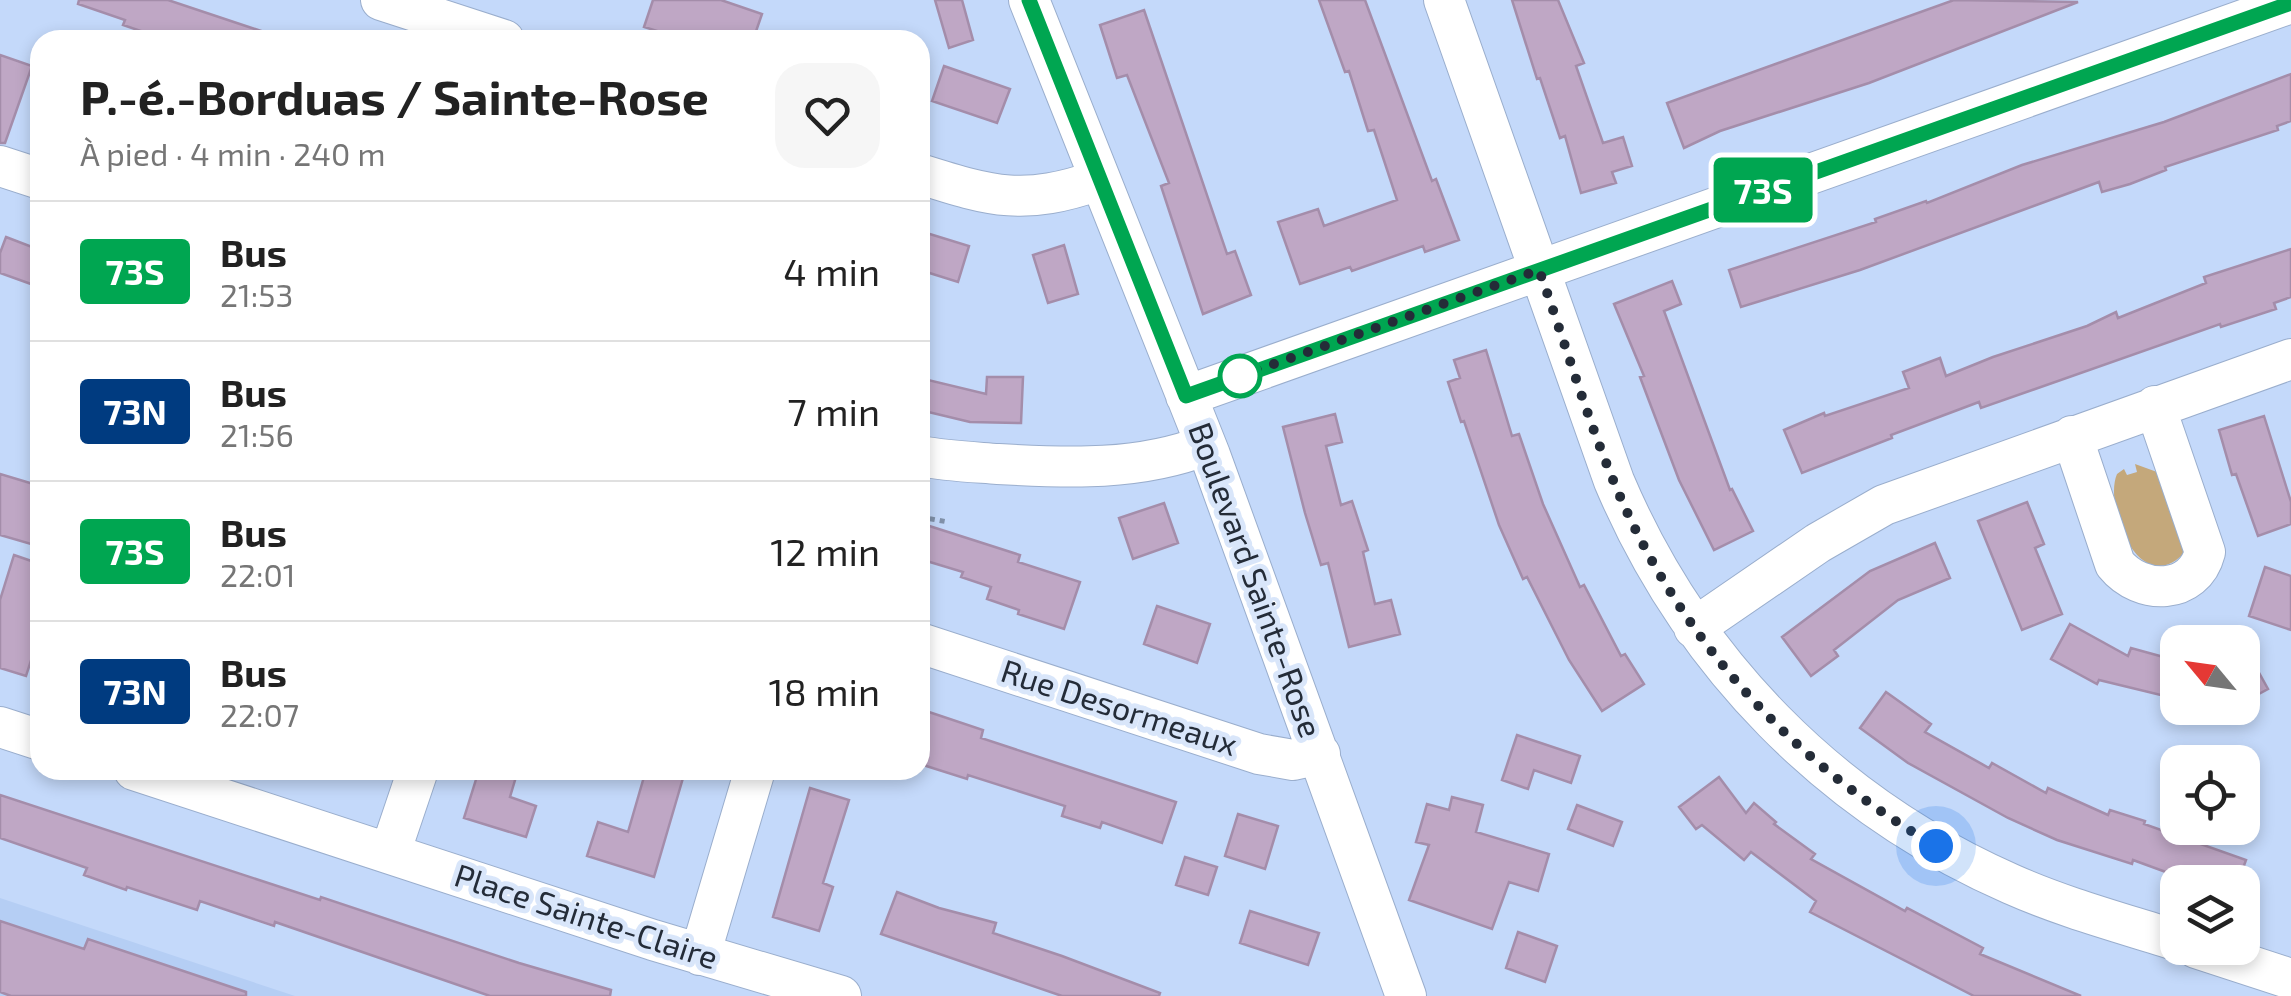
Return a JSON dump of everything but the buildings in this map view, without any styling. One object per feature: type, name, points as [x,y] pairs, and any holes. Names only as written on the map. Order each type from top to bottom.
[{"type":"street","points":[[381,0],[473,30]]},
{"type":"street","name":"Boulevard Sainte-Rose","points":[[1029,0],[1206,445],[1406,996]]},
{"type":"street","points":[[1444,0],[1626,509],[1694,628],[1747,695],[1786,734],[1830,774],[1899,824],[2016,886],[2160,936]]},
{"type":"street","points":[[1186,396],[2291,3]]},
{"type":"street","points":[[0,166],[30,175]]},
{"type":"street","points":[[930,177],[1016,198],[1054,194],[1099,180]]},
{"type":"street","points":[[1694,628],[1818,543],[1875,510],[1924,488],[2291,359]]},
{"type":"street","points":[[2072,436],[2115,564],[2126,575],[2153,585],[2180,585],[2199,568],[2204,544],[2155,406]]},
{"type":"street","points":[[930,457],[1105,466],[1156,460],[1206,445]]},
{"type":"street","name":"Rue Desormeaux","points":[[930,646],[1259,754],[1293,760],[1320,754]]},
{"type":"street","points":[[0,726],[30,736]]},
{"type":"street","name":"Place Sainte-Claire","points":[[165,780],[700,955],[841,996]]},
{"type":"street","points":[[390,853],[415,780]]},
{"type":"street","points":[[700,955],[752,780]]},
{"type":"street","points":[[2250,965],[2291,978]]},
{"type":"path","points":[[930,519],[948,522]]},
{"type":"shaded area","points":[[2135,464],[2157,472],[2186,551],[2169,564],[2154,565],[2140,558],[2121,526],[2115,507],[2117,474],[2124,469],[2127,475],[2137,472]]},
{"type":"shaded area","points":[[0,898],[295,996],[0,996]]},
{"type":"bus line","name":"73S","points":[[1029,0],[1186,396],[2291,3]]},
{"type":"route","points":[[1240,376],[1539,270],[1626,509],[1694,628],[1747,695],[1807,754],[1868,804],[1936,846]]}]
